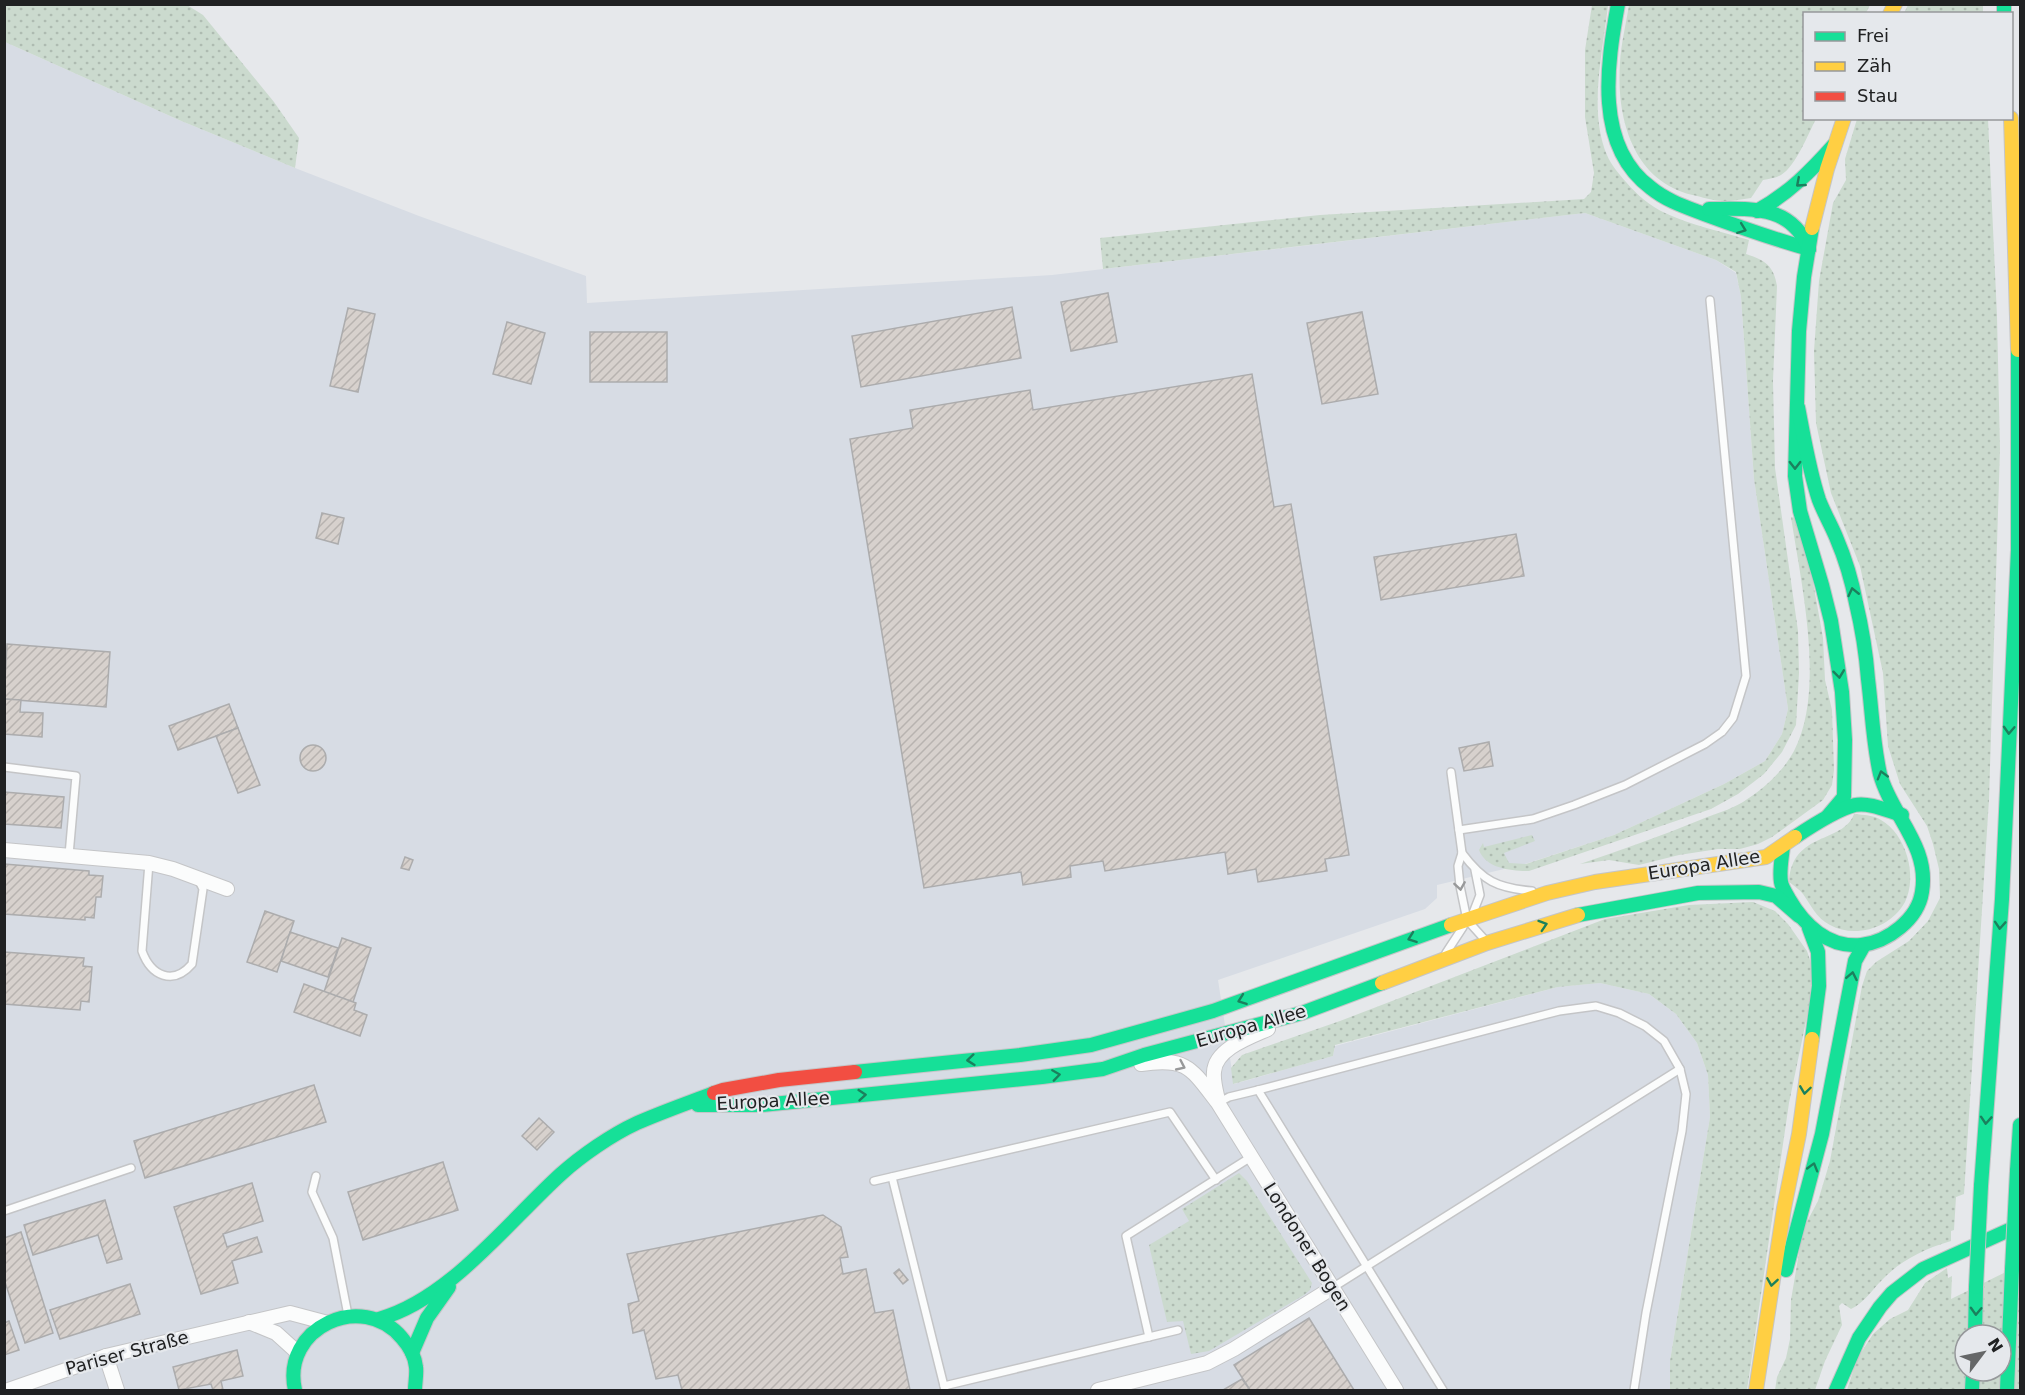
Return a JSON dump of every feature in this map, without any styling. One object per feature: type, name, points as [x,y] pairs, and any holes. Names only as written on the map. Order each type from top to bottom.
[{"type":"main road","points":[[1618,4],[1611,46],[1610,107],[1615,134],[1628,162],[1644,183],[1675,204],[1753,233],[1809,249]]},
{"type":"main road","points":[[1826,818],[1844,797],[1844,724],[1827,601],[1805,534],[1795,481],[1799,330],[1809,249],[1816,211],[1843,120]]},
{"type":"main road","points":[[1976,1323],[1981,1186],[2002,899],[2018,550],[2019,378],[2011,120]]},
{"type":"main road","points":[[1757,211],[1776,201],[1802,181],[1834,145]]},
{"type":"main road","points":[[1688,208],[1777,214],[1793,221],[1804,235],[1809,249]]},
{"type":"main road","points":[[1798,406],[1815,484],[1848,568],[1855,599],[1865,649],[1879,766],[1886,791],[1912,834],[1919,851],[1922,868],[1922,892],[1914,911],[1901,927],[1884,939],[1864,945],[1840,944],[1828,940],[1809,928]]},
{"type":"main road","points":[[1756,1390],[1784,1208],[1800,1134],[1820,986],[1818,952],[1809,928],[1781,883],[1783,846],[1804,829],[1856,805],[1876,807],[1902,815]]},
{"type":"main road","name":"Europa Allee","points":[[412,1353],[425,1320],[460,1273],[561,1174],[586,1154],[635,1124],[723,1090],[755,1083],[1020,1055],[1100,1043],[1213,1011],[1434,930],[1548,893],[1595,882],[1754,860],[1766,857],[1783,846]]},
{"type":"main road","name":"Europa Allee","points":[[683,1106],[762,1105],[1103,1069],[1144,1055],[1302,1013],[1487,943],[1568,917],[1623,905],[1698,893],[1747,891],[1770,894],[1799,915]]},
{"type":"main road","points":[[1767,1390],[1788,1258],[1822,1134],[1855,961],[1864,945]]},
{"type":"main road","points":[[2007,1390],[2020,1125]]},
{"type":"main road","points":[[1836,1390],[1858,1335],[1880,1307],[1900,1287],[1924,1269],[2020,1225]]},
{"type":"main road","name":"Europa Allee","points":[[379,1319],[397,1314],[460,1273]]},
{"type":"main road","points":[[295,1390],[293,1369],[297,1352],[308,1335],[324,1322],[348,1315],[364,1315],[379,1319],[393,1327],[404,1339],[412,1353],[416,1368],[417,1388]]},
{"type":"street","points":[[4,850],[149,863],[173,868],[227,889]]},
{"type":"street","name":"Londoner Bogen","points":[[1218,1102],[1214,1070],[1222,1056],[1238,1043],[1302,1013]]},
{"type":"street","name":"Londoner Bogen","points":[[1103,1069],[1161,1061],[1177,1063],[1195,1074],[1218,1102],[1396,1390]]},
{"type":"street","points":[[1098,1390],[1207,1363],[1332,1288]]},
{"type":"street","name":"Pariser Straße","points":[[8,1390],[106,1356],[290,1313],[324,1322]]},
{"type":"street","points":[[249,1322],[276,1333],[297,1352]]},
{"type":"street","points":[[106,1356],[117,1390]]},
{"type":"lane","points":[[1459,830],[1533,819],[1574,806],[1625,785],[1706,744],[1722,732],[1733,718],[1746,676],[1710,300]]},
{"type":"lane","points":[[4,767],[76,776],[69,855]]},
{"type":"lane","points":[[1451,772],[1462,853],[1458,866],[1459,876],[1467,920],[1487,943]]},
{"type":"lane","points":[[1462,853],[1475,870],[1486,879],[1517,890],[1548,893]]},
{"type":"lane","points":[[149,863],[142,951],[146,963],[155,972],[176,977],[185,973],[192,964],[203,889],[198,879]]},
{"type":"lane","points":[[1439,962],[1474,911],[1479,895],[1475,870]]},
{"type":"lane","points":[[1218,1102],[1258,1089],[1559,1011],[1596,1006],[1619,1013],[1645,1026],[1664,1041],[1680,1069],[1686,1094],[1685,1115],[1646,1313],[1634,1390]]},
{"type":"lane","points":[[1332,1288],[1680,1069]]},
{"type":"lane","points":[[1258,1089],[1443,1390]]},
{"type":"lane","points":[[874,1181],[1170,1112],[1216,1180]]},
{"type":"lane","points":[[1149,1337],[1126,1236],[1251,1157]]},
{"type":"lane","points":[[4,1211],[131,1168]]},
{"type":"lane","points":[[316,1176],[312,1192],[333,1238],[348,1315]]},
{"type":"lane","points":[[892,1177],[945,1388],[1178,1330]]},
{"type":"shaded area","points":[[5,42],[179,120],[295,168],[419,216],[586,276],[587,303],[1052,275],[1585,213],[1716,260],[1736,273],[1741,297],[1754,479],[1788,709],[1782,734],[1765,761],[1724,784],[1614,835],[1525,864],[1437,885],[1437,898],[1425,909],[1218,980],[1234,1084],[1333,1056],[1335,1046],[1558,987],[1600,983],[1649,994],[1676,1014],[1697,1043],[1708,1075],[1710,1117],[1670,1361],[1670,1390],[5,1390]]},
{"type":"green space","points":[[5,4],[187,5],[203,15],[274,102],[299,138],[295,168],[179,120],[5,42]]},
{"type":"green space","points":[[1592,5],[1608,5],[1598,81],[1598,119],[1601,138],[1613,166],[1635,191],[1659,210],[1696,225],[1749,240],[1746,254],[1768,265],[1776,279],[1773,381],[1775,468],[1798,631],[1799,673],[1796,725],[1782,752],[1764,774],[1738,794],[1711,809],[1529,871],[1515,870],[1500,868],[1487,861],[1479,850],[1483,843],[1484,847],[1532,835],[1535,841],[1504,853],[1509,863],[1526,864],[1614,835],[1724,784],[1765,761],[1782,734],[1788,709],[1754,479],[1741,297],[1736,272],[1716,260],[1585,213],[1103,269],[1100,238],[1320,215],[1584,199],[1591,192],[1594,173],[1585,117],[1585,50]]},
{"type":"green space","points":[[1629,5],[1870,5],[1866,12],[1803,12],[1803,120],[1816,120],[1792,165],[1781,175],[1763,180],[1751,198],[1724,201],[1675,189],[1658,178],[1644,164],[1633,146],[1621,106],[1621,49]]},
{"type":"green space","points":[[1908,5],[1983,5],[1983,12],[1904,12]]},
{"type":"green space","points":[[1857,120],[1988,120],[1997,316],[2000,449],[1989,799],[1964,1194],[1956,1197],[1951,1241],[1905,1261],[1889,1273],[1864,1300],[1851,1309],[1842,1303],[1839,1306],[1842,1325],[1825,1361],[1815,1390],[1775,1390],[1790,1339],[1791,1300],[1803,1229],[1818,1201],[1830,1161],[1862,986],[1867,971],[1876,962],[1909,941],[1928,921],[1940,898],[1939,869],[1927,826],[1900,784],[1888,746],[1883,673],[1860,566],[1831,493],[1816,423],[1814,351],[1819,281],[1833,203],[1846,180],[1845,159]]},
{"type":"green space","points":[[1791,517],[1796,518],[1813,582],[1823,638],[1825,680],[1832,710],[1834,770],[1832,785],[1823,800],[1772,837],[1740,849],[1718,849],[1679,855],[1639,865],[1609,860],[1580,864],[1738,805],[1765,786],[1794,751],[1803,726],[1810,668],[1805,604]]},
{"type":"green space","points":[[1854,814],[1878,818],[1890,826],[1903,845],[1910,868],[1909,892],[1899,911],[1882,924],[1861,931],[1840,929],[1825,922],[1817,915],[1801,892],[1789,882],[1792,866],[1799,854],[1808,846],[1840,830]]},
{"type":"green space","points":[[1753,902],[1775,911],[1788,924],[1807,951],[1812,966],[1810,1002],[1789,1103],[1747,1390],[1670,1390],[1670,1361],[1710,1117],[1708,1075],[1697,1043],[1676,1014],[1649,994],[1600,983],[1558,987],[1335,1045],[1333,1056],[1233,1084],[1231,1068],[1242,1055],[1340,1021],[1605,919],[1689,905]]},
{"type":"green space","points":[[1239,1173],[1247,1181],[1312,1283],[1310,1290],[1304,1295],[1209,1351],[1191,1354],[1183,1321],[1167,1322],[1149,1245],[1189,1221],[1182,1209]]},
{"type":"green space","points":[[2020,1265],[2020,1390],[1847,1390],[1857,1359],[1873,1334],[1890,1319],[1908,1310],[1925,1283],[1947,1268],[1948,1278],[1952,1276],[1951,1299]]},
{"type":"building","points":[[1108,293],[1117,342],[1071,351],[1061,302]]},
{"type":"building","points":[[1012,307],[1021,358],[861,387],[852,336]]},
{"type":"building","points":[[348,308],[375,314],[358,392],[330,386]]},
{"type":"building","points":[[1362,312],[1378,394],[1322,404],[1307,323]]},
{"type":"building","points":[[507,322],[545,333],[531,384],[493,374]]},
{"type":"building","points":[[590,332],[667,332],[667,382],[590,382]]},
{"type":"building","points":[[1252,374],[1274,507],[1291,504],[1349,855],[1325,859],[1327,871],[1258,882],[1256,869],[1228,874],[1225,852],[1105,871],[1103,861],[1070,866],[1071,877],[1023,885],[1021,872],[924,888],[850,439],[913,428],[910,410],[1030,390],[1033,410]]},
{"type":"building","points":[[322,513],[344,518],[338,544],[316,538]]},
{"type":"building","points":[[1516,534],[1524,576],[1381,600],[1374,557]]},
{"type":"building","points":[[7,644],[110,652],[106,707],[4,699]]},
{"type":"building","points":[[4,699],[21,700],[20,712],[43,713],[42,737],[4,734]]},
{"type":"building","points":[[229,704],[238,728],[178,750],[169,726]]},
{"type":"building","points":[[238,728],[260,785],[238,793],[216,736]]},
{"type":"building","points":[[1489,742],[1493,766],[1464,771],[1459,748]]},
{"type":"building","points":[[313,745],[323,748],[326,758],[323,768],[313,771],[303,768],[300,758],[303,748]]},
{"type":"building","points":[[4,792],[64,797],[61,828],[4,824]]},
{"type":"building","points":[[405,857],[413,860],[409,870],[401,868]]},
{"type":"building","points":[[4,864],[89,871],[89,875],[103,876],[101,897],[96,897],[94,918],[85,917],[85,920],[4,914]]},
{"type":"building","points":[[265,911],[294,921],[277,972],[247,962]]},
{"type":"building","points":[[290,932],[338,948],[328,977],[281,961]]},
{"type":"building","points":[[342,938],[371,948],[353,1002],[324,992]]},
{"type":"building","points":[[4,952],[84,958],[83,966],[92,967],[89,1002],[81,1001],[80,1010],[4,1004]]},
{"type":"building","points":[[304,984],[356,1003],[354,1010],[367,1015],[360,1036],[294,1012]]},
{"type":"building","points":[[314,1085],[326,1122],[145,1178],[134,1141]]},
{"type":"building","points":[[539,1118],[554,1132],[537,1150],[522,1136]]},
{"type":"building","points":[[443,1162],[458,1210],[363,1240],[348,1192]]},
{"type":"building","points":[[252,1183],[263,1221],[223,1234],[227,1247],[257,1237],[262,1252],[232,1261],[238,1283],[201,1294],[174,1207]]},
{"type":"building","points":[[105,1200],[122,1259],[107,1263],[98,1235],[33,1255],[24,1225]]},
{"type":"building","points":[[823,1215],[841,1227],[848,1257],[840,1258],[843,1274],[866,1269],[875,1313],[893,1310],[910,1390],[682,1390],[678,1375],[656,1379],[644,1330],[633,1333],[628,1304],[639,1301],[627,1254]]},
{"type":"building","points":[[21,1232],[53,1333],[25,1343],[4,1279],[4,1238]]},
{"type":"building","points":[[899,1269],[908,1280],[903,1284],[894,1273]]},
{"type":"building","points":[[130,1284],[140,1314],[60,1339],[50,1310]]},
{"type":"building","points":[[1309,1318],[1354,1390],[1250,1390],[1234,1365]]},
{"type":"building","points":[[9,1321],[19,1350],[4,1355],[4,1323]]},
{"type":"building","points":[[237,1350],[243,1376],[221,1381],[223,1390],[213,1390],[211,1384],[179,1390],[173,1367]]},
{"type":"building","points":[[1242,1379],[1250,1390],[1223,1390]]},
{"type":"traffic: fast","points":[[1618,4],[1610,52],[1609,103],[1620,150],[1633,170],[1651,188],[1677,203],[1743,228],[1809,249]]},
{"type":"traffic: fast","points":[[2004,4],[2004,12]]},
{"type":"traffic: fast","points":[[1757,211],[1798,181],[1834,145]]},
{"type":"traffic: fast","points":[[1709,209],[1754,210],[1781,217],[1801,234],[1809,249]]},
{"type":"traffic: fast","points":[[1812,228],[1804,277],[1799,331],[1795,476],[1800,511],[1831,621],[1842,692],[1845,740],[1844,797],[1828,816]]},
{"type":"traffic: fast","points":[[1981,1186],[2002,899],[2018,550],[2018,350]]},
{"type":"traffic: fast","points":[[1783,846],[1780,873],[1783,888],[1802,918],[1828,939],[1849,945],[1871,943],[1900,928],[1915,911],[1922,892],[1923,875],[1920,860],[1880,774],[1865,650],[1854,595],[1842,553],[1815,489],[1798,407]]},
{"type":"traffic: fast","points":[[1795,837],[1832,814],[1855,805],[1872,806],[1902,815]]},
{"type":"traffic: fast","points":[[1578,915],[1698,893],[1759,892],[1776,896],[1799,916]]},
{"type":"traffic: fast","points":[[855,1072],[1020,1055],[1091,1045],[1213,1011],[1451,925]]},
{"type":"traffic: fast","points":[[1809,928],[1818,952],[1819,986],[1812,1039]]},
{"type":"traffic: fast","points":[[1786,1270],[1822,1134],[1855,961],[1864,945]]},
{"type":"traffic: fast","points":[[698,1105],[762,1105],[1103,1069],[1144,1055],[1302,1013],[1382,983]]},
{"type":"traffic: fast","points":[[379,1319],[405,1309],[430,1295],[454,1277],[561,1174],[597,1146],[637,1123],[714,1093]]},
{"type":"traffic: fast","points":[[2017,1171],[2020,1125]]},
{"type":"traffic: fast","points":[[2012,1269],[2017,1171]]},
{"type":"traffic: fast","points":[[1976,1287],[1981,1186]]},
{"type":"traffic: fast","points":[[1836,1390],[1859,1338],[1892,1293],[1923,1269],[2020,1225]]},
{"type":"traffic: fast","points":[[2007,1390],[2012,1269]]},
{"type":"traffic: fast","points":[[412,1353],[427,1318],[449,1287]]},
{"type":"traffic: fast","points":[[1975,1323],[1976,1287]]},
{"type":"traffic: fast","points":[[295,1390],[294,1368],[300,1349],[312,1334],[328,1323],[347,1317],[366,1317],[385,1324],[402,1338],[411,1351],[415,1363],[415,1390]]},
{"type":"traffic: fast","points":[[1972,1383],[1972,1390]]},
{"type":"traffic: slow","points":[[1891,12],[1895,4]]},
{"type":"traffic: slow","points":[[1812,228],[1827,169],[1843,120]]},
{"type":"traffic: slow","points":[[2011,120],[2018,350]]},
{"type":"traffic: slow","points":[[1451,925],[1547,893],[1595,882],[1766,857],[1795,837]]},
{"type":"traffic: slow","points":[[1382,983],[1487,943],[1578,915]]},
{"type":"traffic: slow","points":[[1756,1390],[1784,1208],[1799,1134],[1812,1039]]},
{"type":"traffic: jam","points":[[714,1093],[779,1080],[855,1072]]}]
